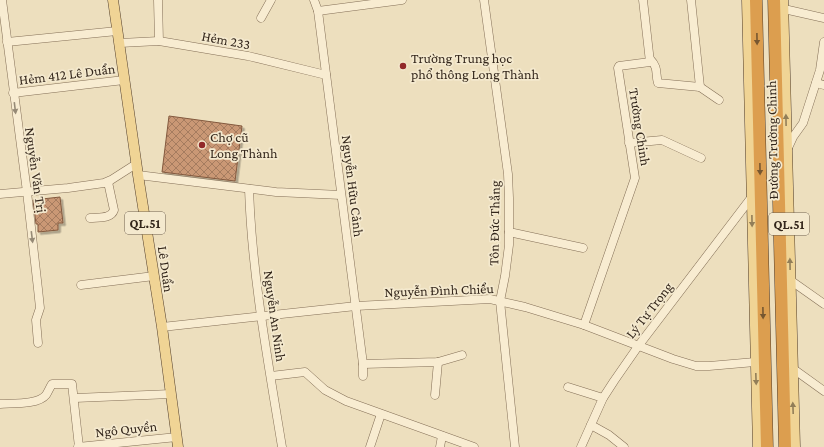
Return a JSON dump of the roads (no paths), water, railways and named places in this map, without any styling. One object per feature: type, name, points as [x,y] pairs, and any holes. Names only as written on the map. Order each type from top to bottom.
[{"type":"highway","name":"Đường Trường Chinh","points":[[756,0],[756,198],[760,361],[767,447]]},
{"type":"highway","name":"Đường Trường Chinh","points":[[774,0],[782,150],[788,368],[785,447]]},
{"type":"main road","name":"Lê Duẩn","points":[[113,0],[136,164],[162,327],[177,442]]},
{"type":"main road","name":"Đường Trường Chinh","points":[[746,0],[756,198]]},
{"type":"main road","name":"Đường Trường Chinh","points":[[784,5],[782,150],[790,280],[788,368],[795,447]]},
{"type":"main road","name":"Đường Trường Chinh","points":[[758,447],[760,361]]},
{"type":"street","points":[[158,0],[159,41]]},
{"type":"street","points":[[261,18],[271,0]]},
{"type":"street","name":"Nguyễn Hữu Cảnh","points":[[314,0],[318,11],[356,306],[363,376]]},
{"type":"street","points":[[318,11],[402,0]]},
{"type":"street","name":"Tôn Đức Thắng","points":[[484,0],[508,174],[509,232],[505,276],[500,301],[515,447]]},
{"type":"street","points":[[643,0],[650,59],[657,68],[658,83],[700,87],[719,100]]},
{"type":"street","points":[[691,0],[700,87]]},
{"type":"street","name":"Nguyễn Văn Trị","points":[[1,2],[27,192],[38,289],[40,308],[36,320],[38,343]]},
{"type":"street","points":[[784,5],[824,18]]},
{"type":"street","points":[[7,42],[117,31]]},
{"type":"street","name":"Hẻm 233","points":[[120,43],[159,41],[248,56],[326,75]]},
{"type":"street","points":[[782,150],[803,123],[820,84],[820,70],[824,42]]},
{"type":"street","name":"Trường Chinh","points":[[584,325],[635,178],[618,68],[619,66],[648,63],[650,59]]},
{"type":"street","name":"Hẻm 412 Lê Duẩn","points":[[13,93],[124,80]]},
{"type":"street","points":[[629,143],[662,140],[701,158]]},
{"type":"street","points":[[0,194],[68,188],[108,182],[136,164]]},
{"type":"street","points":[[138,175],[276,192],[341,195]]},
{"type":"street","points":[[90,218],[110,216],[113,214],[114,210],[108,182]]},
{"type":"street","name":"Nguyễn An Ninh","points":[[249,189],[260,316],[282,447]]},
{"type":"street","name":"Lý Tự Trọng","points":[[581,447],[603,398],[639,345],[756,198]]},
{"type":"street","points":[[509,232],[583,248]]},
{"type":"street","points":[[81,285],[154,276]]},
{"type":"street","points":[[790,280],[824,304]]},
{"type":"street","name":"Nguyễn Đình Chiểu","points":[[162,327],[356,306],[483,299],[500,301],[525,307],[584,325],[673,359],[696,366],[760,361]]},
{"type":"street","points":[[363,364],[438,362],[462,355]]},
{"type":"street","points":[[435,396],[438,362]]},
{"type":"street","points":[[788,368],[824,391]]},
{"type":"street","points":[[271,376],[305,372],[334,395],[381,414],[474,447]]},
{"type":"street","points":[[0,404],[40,400],[46,395],[52,384],[72,384],[78,447]]},
{"type":"street","points":[[568,387],[603,398]]},
{"type":"street","points":[[74,398],[171,394]]},
{"type":"street","points":[[370,447],[381,414]]},
{"type":"street","points":[[591,425],[609,434],[624,447]]},
{"type":"street","points":[[440,447],[442,436]]},
{"type":"street","name":"Ngô Quyền","points":[[78,447],[177,442]]},
{"type":"place","name":"Trường Trung học phổ thông Long Thành","points":[[403,66]]},
{"type":"place","name":"Chợ cũ Long Thành","points":[[202,145]]}]
